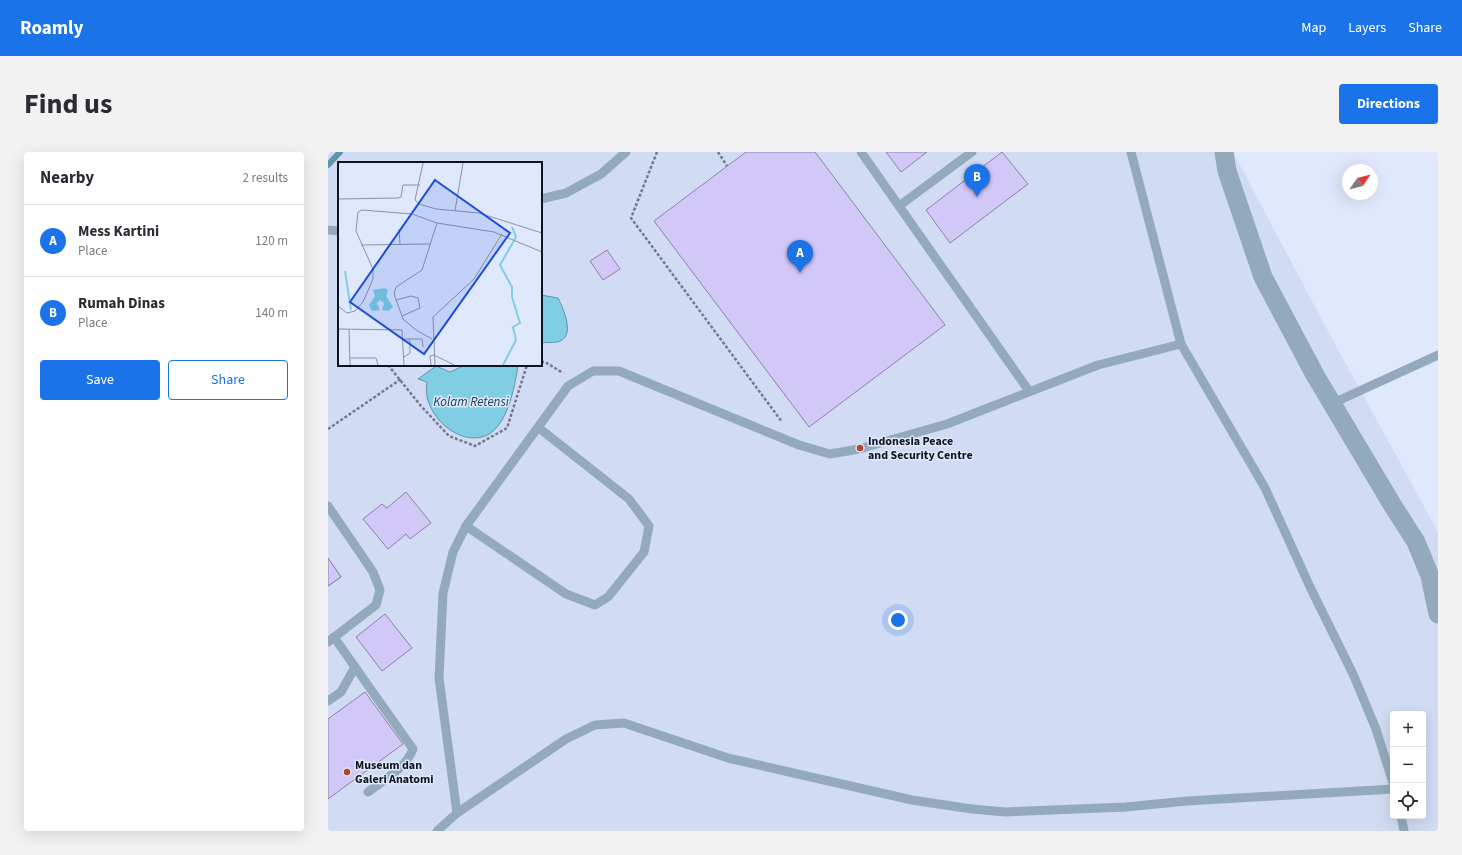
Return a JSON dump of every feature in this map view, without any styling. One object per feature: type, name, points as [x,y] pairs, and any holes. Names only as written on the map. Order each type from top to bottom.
[{"type":"street","points":[[1224,152],[1227,170],[1263,277],[1286,323],[1332,404],[1416,542],[1430,576],[1438,614]]},
{"type":"lane","points":[[542,199],[566,193],[601,174],[626,152]]},
{"type":"lane","points":[[861,152],[1029,391]]},
{"type":"lane","points":[[899,206],[972,152]]},
{"type":"lane","points":[[1131,152],[1181,344],[1265,488],[1311,589],[1353,674],[1376,729],[1390,773]]},
{"type":"lane","points":[[328,230],[338,231]]},
{"type":"lane","points":[[457,813],[440,678],[443,593],[453,552],[466,526],[539,428],[568,386],[594,370],[619,371],[799,445],[830,454],[859,449],[948,424],[1098,365],[1181,344]]},
{"type":"lane","points":[[1332,404],[1438,355]]},
{"type":"lane","points":[[466,526],[566,594],[596,604],[608,597],[644,552],[649,526],[629,499],[539,428]]},
{"type":"lane","points":[[328,506],[373,572],[380,590],[376,605],[331,639],[355,667],[413,749],[410,758],[404,764],[368,792]]},
{"type":"lane","points":[[328,701],[340,692],[355,667]]},
{"type":"lane","points":[[437,831],[457,813],[566,739],[595,725],[624,723],[728,758],[912,800],[979,810],[1005,812],[1126,807],[1188,801],[1390,789]]},
{"type":"lane","points":[[1402,819],[1404,831]]},
{"type":"path","points":[[657,152],[631,218],[799,445]]},
{"type":"path","points":[[718,152],[727,166]]},
{"type":"path","points":[[542,362],[546,362],[567,375],[572,384]]},
{"type":"path","points":[[389,366],[401,379],[421,406],[449,436],[475,446],[507,428],[527,366]]},
{"type":"path","points":[[328,429],[401,379]]},
{"type":"shaded area","name":"Indonesia Peace and Security Centre","points":[[328,152],[1233,152],[1322,320],[1438,532],[1438,831],[328,831]]},
{"type":"water","points":[[542,295],[558,298],[565,315],[567,322],[566,335],[563,339],[557,342],[542,343]]},
{"type":"water","name":"Kolam Retensi","points":[[436,366],[450,372],[463,366],[518,366],[515,384],[504,417],[491,433],[482,437],[471,438],[460,435],[441,423],[434,414],[426,393],[427,382],[418,379]]},
{"type":"building","points":[[746,152],[815,152],[945,325],[809,427],[654,221]]},
{"type":"building","points":[[886,152],[927,152],[901,172]]},
{"type":"building","points":[[1002,152],[1028,184],[950,243],[926,210]]},
{"type":"building","points":[[607,250],[620,269],[603,280],[590,261]]},
{"type":"building","points":[[406,492],[431,523],[410,539],[406,534],[388,549],[363,519],[382,504],[387,508]]},
{"type":"building","points":[[328,558],[341,577],[328,586]]},
{"type":"building","points":[[328,558],[341,577],[328,586]]},
{"type":"building","points":[[385,614],[412,648],[382,671],[356,637]]},
{"type":"building","name":"Museum dan Galeri Anatomi","points":[[365,692],[403,744],[328,799],[328,719]]},
{"type":"waterway","points":[[328,165],[340,152]]},
{"type":"place","name":"Rumah Dinas","points":[[977,197]]},
{"type":"place","name":"Mess Kartini","points":[[800,273]]},
{"type":"place","name":"Indonesia Peace and Security Centre","points":[[860,448]]},
{"type":"place","name":"Museum dan Galeri Anatomi","points":[[347,772]]}]
